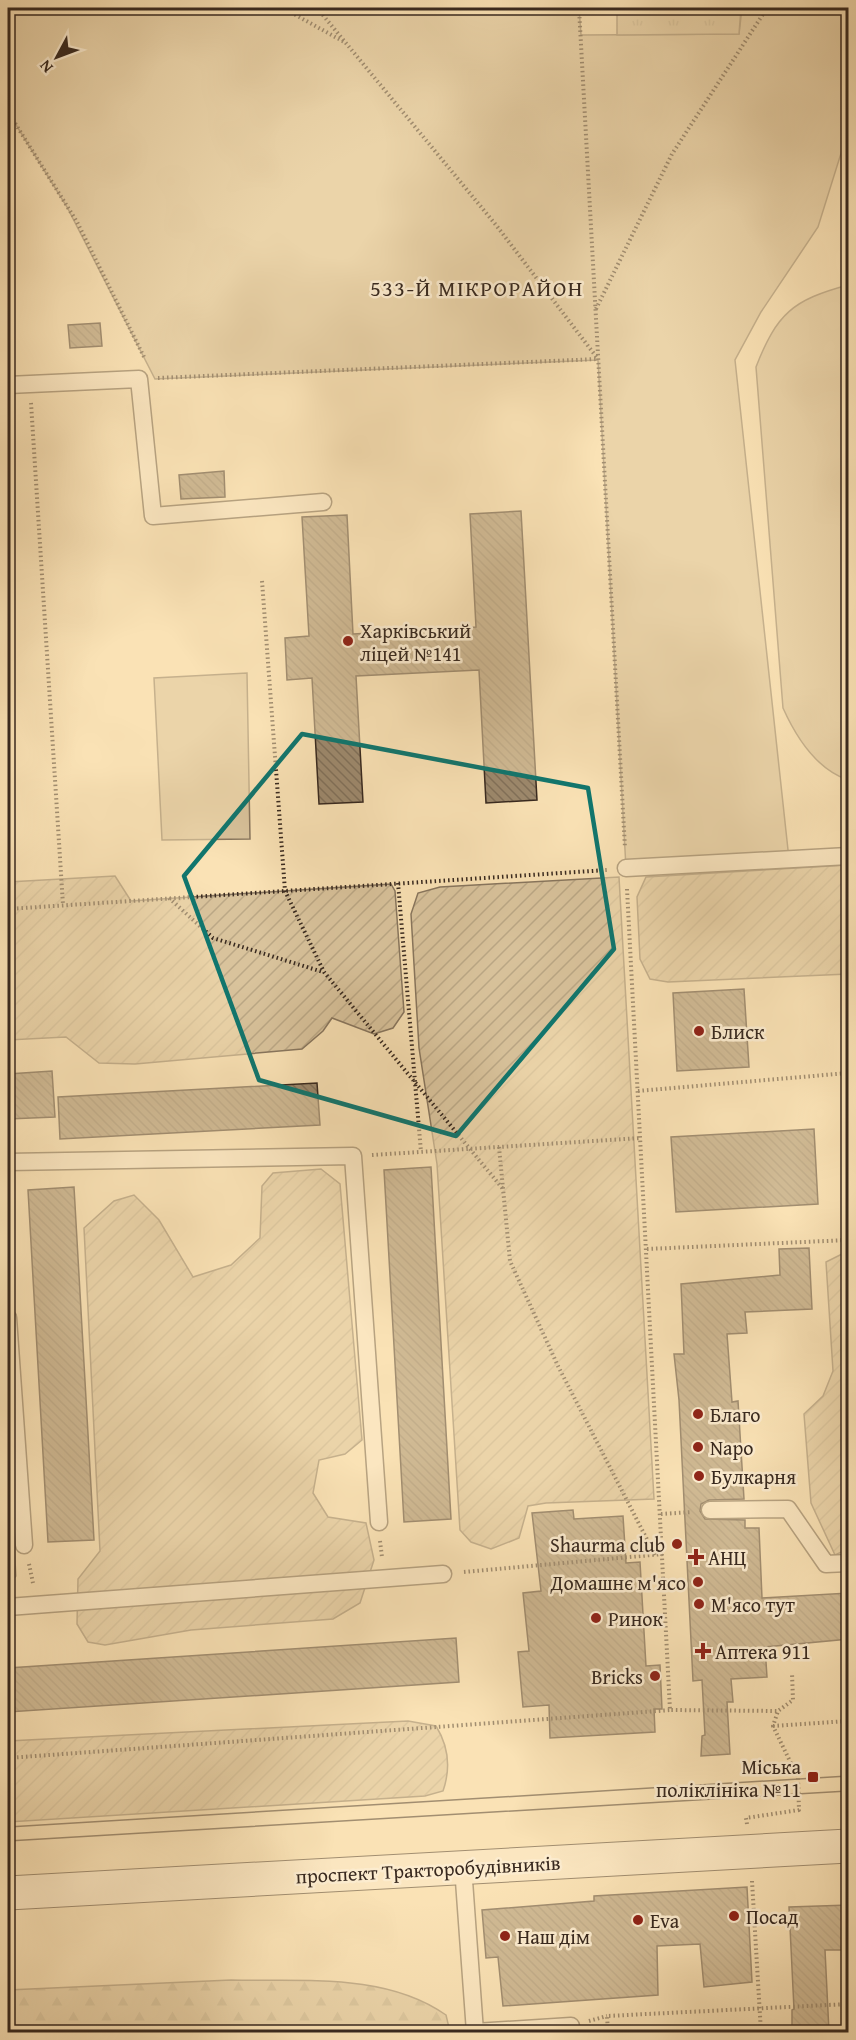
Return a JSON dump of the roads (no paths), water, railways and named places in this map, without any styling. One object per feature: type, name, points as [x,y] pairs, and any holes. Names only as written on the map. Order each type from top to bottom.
[{"type":"street","name":"проспект Тракторобудівників","points":[[8,1893],[849,1846]]},
{"type":"lane","points":[[8,385],[147,379],[153,516],[323,502]]},
{"type":"lane","points":[[626,868],[849,856]]},
{"type":"lane","points":[[8,1162],[353,1156],[379,1522]]},
{"type":"lane","points":[[8,1318],[24,1545]]},
{"type":"lane","points":[[710,1510],[788,1509],[826,1564],[849,1563]]},
{"type":"lane","points":[[8,1607],[443,1574]]},
{"type":"lane","points":[[463,1867],[475,2032],[571,2025]]},
{"type":"tram line","points":[[8,1827],[848,1776]]},
{"type":"tram line","points":[[8,1841],[848,1791]]},
{"type":"place","name":"Харківський ліцей №141","points":[[348,641]]},
{"type":"place","name":"Блиск","points":[[699,1031]]},
{"type":"place","name":"Благо","points":[[698,1414]]},
{"type":"place","name":"Napo","points":[[698,1447]]},
{"type":"place","name":"Булкарня","points":[[699,1476]]},
{"type":"place","name":"Shaurma club","points":[[677,1544]]},
{"type":"place","name":"АНЦ","points":[[696,1557]]},
{"type":"place","name":"Домашнє м'ясо","points":[[698,1582]]},
{"type":"place","name":"М'ясо тут","points":[[699,1604]]},
{"type":"place","name":"Ринок","points":[[596,1618]]},
{"type":"place","name":"Аптека 911","points":[[703,1651]]},
{"type":"place","name":"Bricks","points":[[655,1676]]},
{"type":"place","name":"Міська поліклініка №11","points":[[813,1777]]},
{"type":"place","name":"Посад","points":[[734,1916]]},
{"type":"place","name":"Eva","points":[[638,1920]]},
{"type":"place","name":"Наш дім","points":[[505,1936]]},
{"type":"district","name":"533-Й МІКРОРАЙОН","points":[[477,288]]}]
